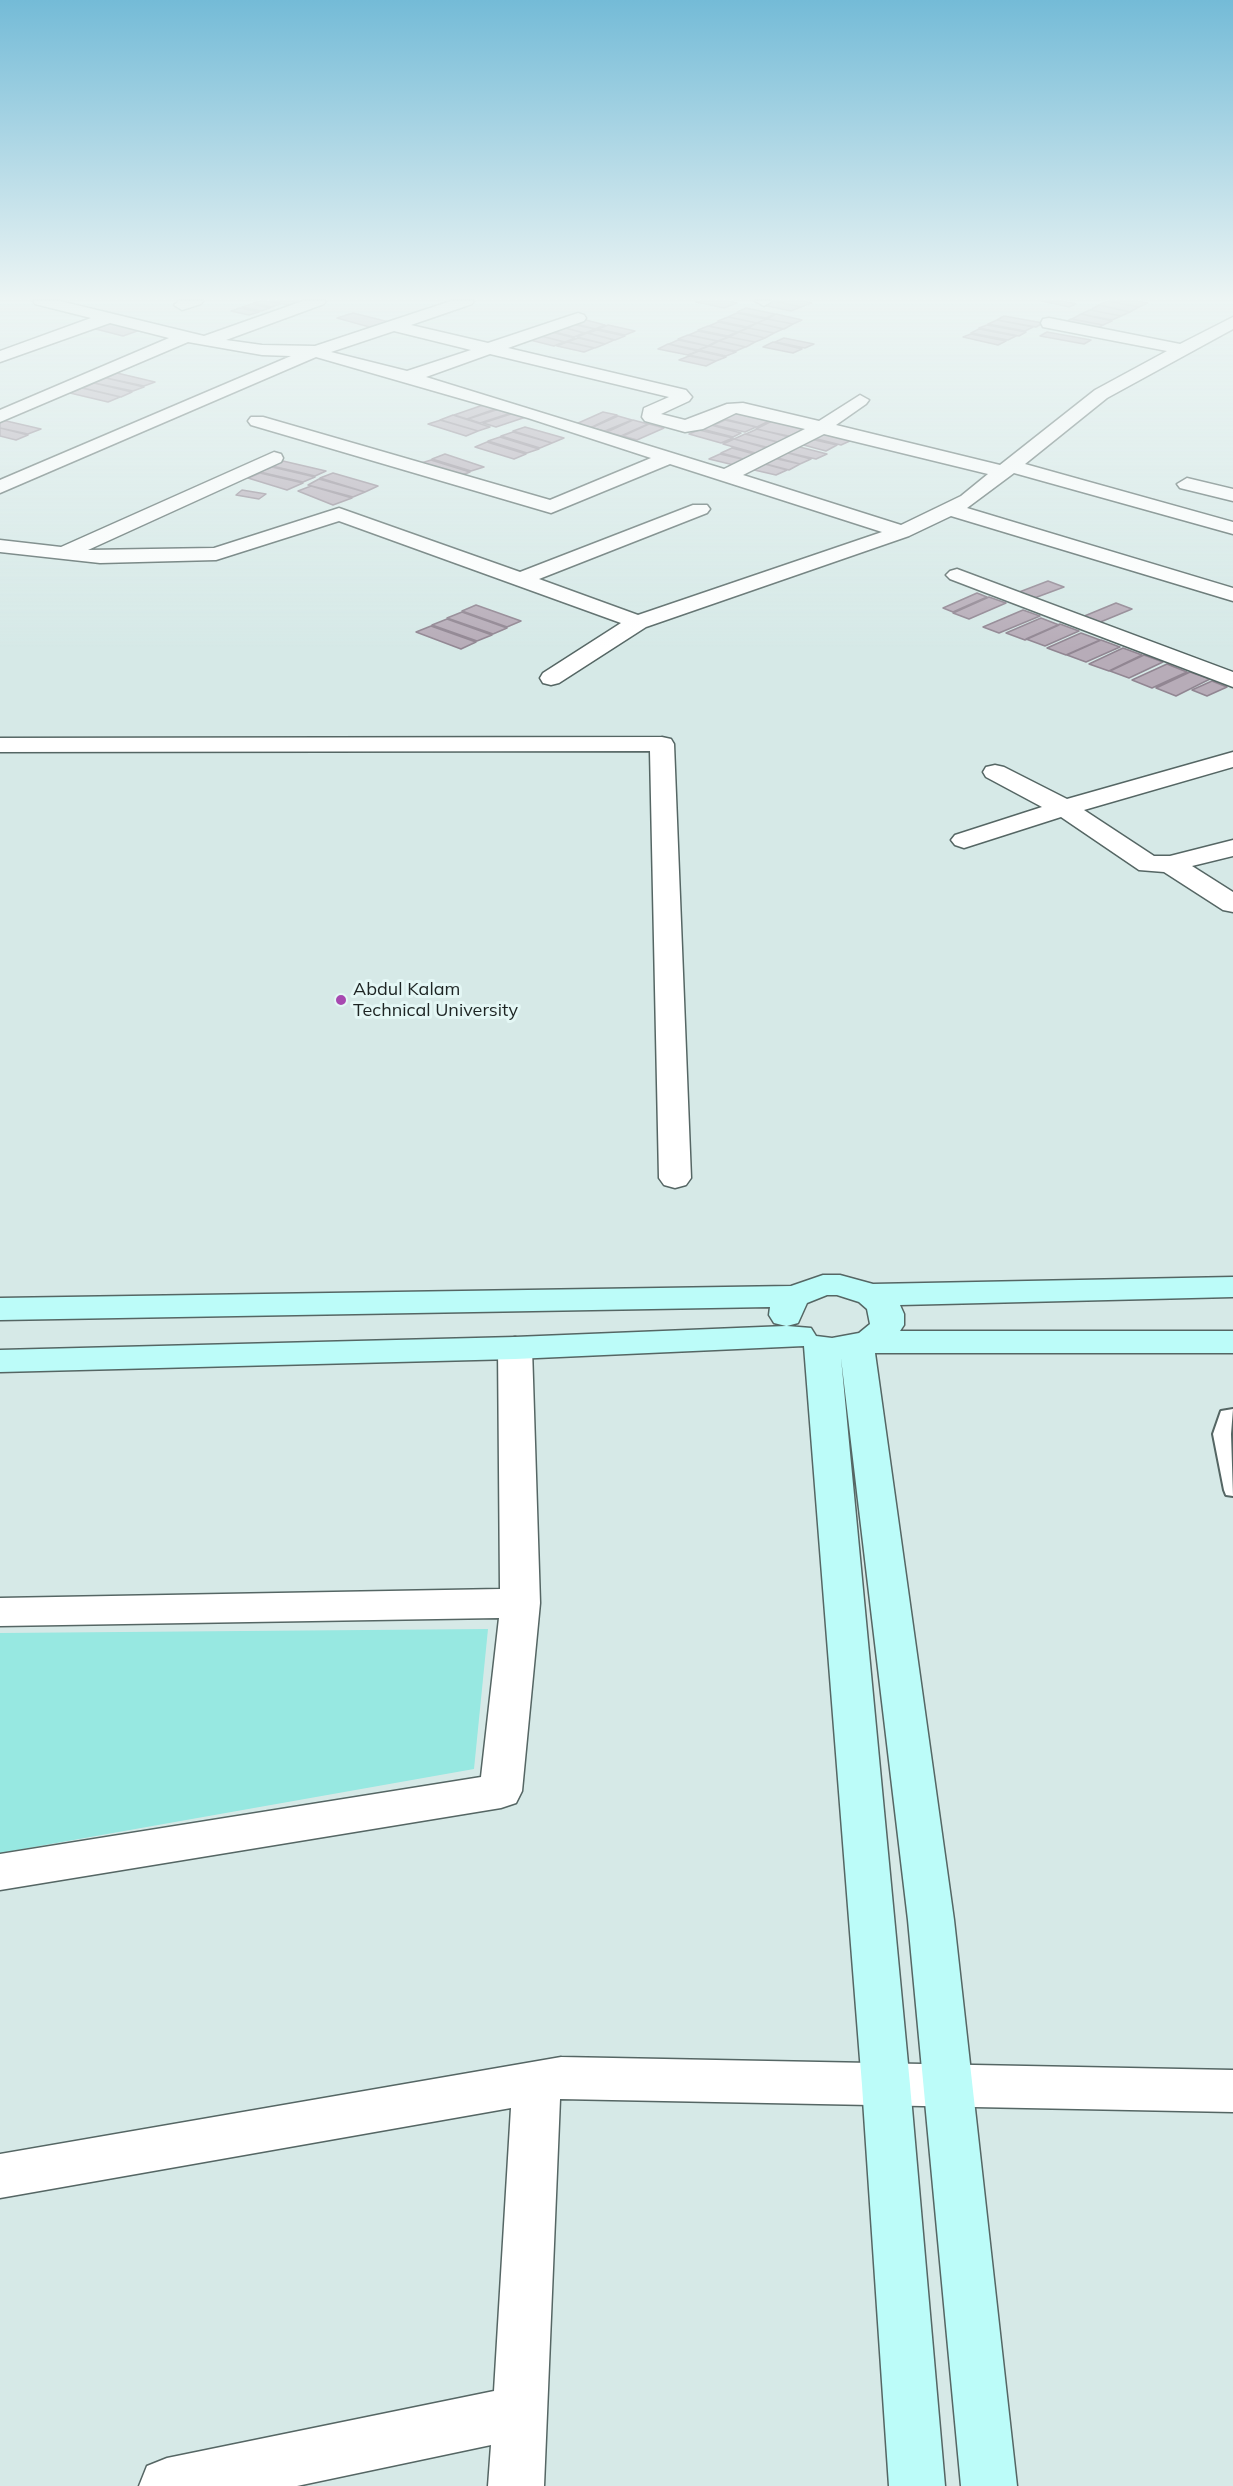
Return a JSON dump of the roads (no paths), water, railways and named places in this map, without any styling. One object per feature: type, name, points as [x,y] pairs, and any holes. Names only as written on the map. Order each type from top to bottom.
[{"type":"street","points":[[0,487],[163,417]]},
{"type":"street","points":[[539,417],[902,532]]},
{"type":"street","points":[[651,417],[685,426],[712,417]]},
{"type":"street","points":[[779,417],[1007,469],[1233,528]]},
{"type":"street","points":[[727,475],[821,428],[836,417]]},
{"type":"street","points":[[551,678],[638,622],[902,532],[968,500],[1072,417]]},
{"type":"street","points":[[257,421],[374,453],[471,485],[550,507],[669,457]]},
{"type":"street","points":[[64,553],[274,458]]},
{"type":"street","points":[[1187,484],[1233,495]]},
{"type":"street","points":[[521,579],[700,509]]},
{"type":"street","points":[[949,509],[1233,596]]},
{"type":"street","points":[[0,546],[100,557],[216,554],[339,514],[638,622]]},
{"type":"street","points":[[957,575],[1227,672]]},
{"type":"street","points":[[0,745],[662,744],[675,1178]]},
{"type":"street","points":[[964,840],[1064,808],[1233,759]]},
{"type":"street","points":[[995,772],[1064,808],[1148,864],[1170,864],[1233,848]]},
{"type":"street","points":[[1170,864],[1233,904]]},
{"type":"street","points":[[0,1309],[795,1296],[823,1285],[840,1285],[871,1294],[1233,1287]]},
{"type":"street","points":[[795,1296],[788,1305],[786,1316],[789,1326],[836,1343],[880,1334],[887,1325],[887,1314],[882,1304],[871,1294]]},
{"type":"street","points":[[0,1361],[515,1348],[836,1343],[1233,1342]]},
{"type":"street","points":[[836,1343],[886,2085],[916,2486]]},
{"type":"street","points":[[836,1343],[931,1920],[989,2486]]},
{"type":"street","points":[[0,1872],[501,1791],[520,1603],[515,1348]]},
{"type":"street","points":[[0,1612],[520,1603]]},
{"type":"street","points":[[0,2176],[561,2078],[1233,2091]]},
{"type":"street","points":[[516,2486],[537,2082]]},
{"type":"street","points":[[167,2486],[268,2475],[520,2412]]},
{"type":"lane","points":[[1233,1415],[1227,1415],[1222,1434],[1224,1454],[1233,1490]]},
{"type":"place","name":"Abdul Kalam Technical University","points":[[341,1000]]}]
